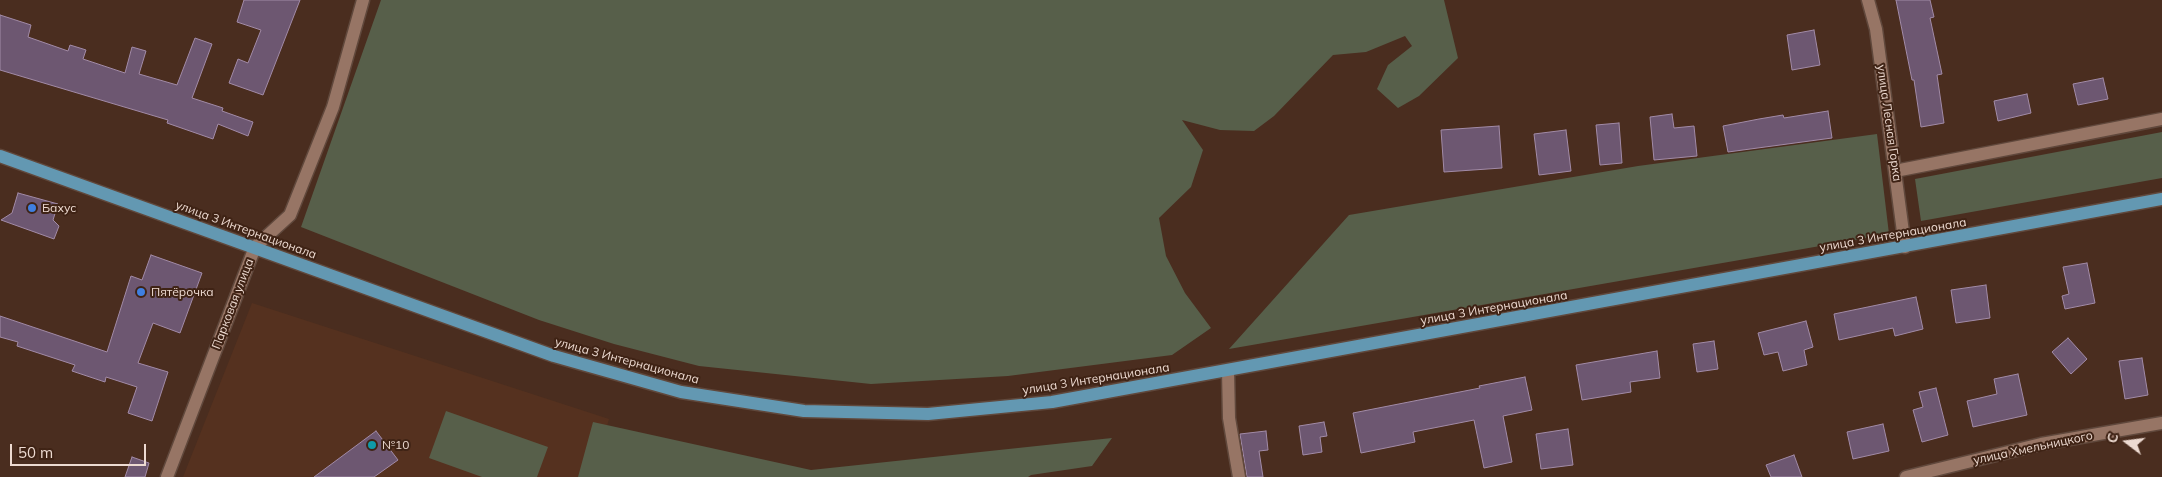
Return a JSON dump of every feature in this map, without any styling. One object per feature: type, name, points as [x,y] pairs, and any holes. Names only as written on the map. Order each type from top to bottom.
[{"type":"main road","name":"улица 3 Интернационала","points":[[0,156],[554,356],[682,392],[804,411],[928,414],[1052,402],[2162,199]]},
{"type":"street","name":"Парковая улица","points":[[167,477],[255,247],[290,216],[333,107],[363,0]]},
{"type":"street","name":"улица Лесная Горка","points":[[1868,0],[1876,29],[1905,247]]},
{"type":"street","points":[[1895,171],[2162,119]]},
{"type":"street","points":[[1228,371],[1229,418],[1239,477]]},
{"type":"street","name":"улица Хмельницкого","points":[[1906,477],[2041,444],[2162,423]]},
{"type":"shaded area","points":[[252,303],[609,419],[593,477],[183,477]]},
{"type":"green space","points":[[381,0],[1444,0],[1458,58],[1419,96],[1398,108],[1377,89],[1388,65],[1412,46],[1405,36],[1366,52],[1333,55],[1274,116],[1254,131],[1220,130],[1182,120],[1203,150],[1191,187],[1159,218],[1166,256],[1185,293],[1211,328],[1172,355],[1008,376],[871,384],[699,366],[614,344],[539,320],[301,227]]},
{"type":"green space","points":[[2162,132],[2162,178],[1921,221],[1915,179]]},
{"type":"green space","points":[[1877,134],[1889,234],[1229,349],[1349,215],[1638,166]]},
{"type":"green space","points":[[446,411],[548,447],[537,477],[482,477],[429,458]]},
{"type":"green space","points":[[593,422],[811,470],[1112,438],[1092,466],[1028,477],[578,477]]},
{"type":"building","points":[[244,0],[300,0],[263,95],[229,83],[238,59],[248,63],[261,30],[237,22]]},
{"type":"building","points":[[1896,0],[1930,0],[1934,17],[1930,18],[1942,74],[1937,75],[1944,123],[1921,127],[1914,80],[1912,80]]},
{"type":"building","points":[[0,15],[31,25],[28,37],[68,51],[70,45],[86,50],[83,59],[125,73],[132,47],[146,51],[139,74],[177,85],[195,38],[212,44],[192,98],[223,108],[222,111],[253,122],[248,136],[218,124],[213,139],[167,123],[168,120],[0,70]]},
{"type":"building","points":[[1814,30],[1820,65],[1792,70],[1787,35]]},
{"type":"building","points":[[2103,78],[2108,99],[2078,105],[2073,84]]},
{"type":"building","points":[[2027,94],[2031,113],[1998,121],[1994,101]]},
{"type":"building","points":[[1828,111],[1832,138],[1728,152],[1723,126],[1783,115],[1784,118]]},
{"type":"building","points":[[1672,114],[1674,128],[1694,126],[1697,156],[1654,160],[1650,117]]},
{"type":"building","points":[[1619,123],[1622,163],[1600,165],[1596,125]]},
{"type":"building","points":[[1499,126],[1502,168],[1444,172],[1441,130]]},
{"type":"building","points":[[1566,130],[1571,171],[1539,175],[1534,134]]},
{"type":"building","points":[[18,193],[58,204],[53,220],[59,226],[54,239],[1,220],[12,213]]},
{"type":"building","points":[[151,255],[202,273],[180,333],[153,323],[138,363],[168,372],[152,421],[128,413],[137,387],[106,377],[105,382],[72,371],[75,365],[17,346],[18,342],[0,337],[0,316],[107,352],[131,276],[142,280]]},
{"type":"building","points":[[2087,263],[2095,303],[2065,309],[2062,296],[2069,294],[2063,267]]},
{"type":"building","points":[[1986,285],[1990,318],[1956,323],[1951,290]]},
{"type":"building","points":[[1916,297],[1923,329],[1895,336],[1893,328],[1839,340],[1834,314]]},
{"type":"building","points":[[1806,321],[1813,347],[1804,350],[1807,365],[1783,371],[1778,352],[1764,355],[1758,333]]},
{"type":"building","points":[[2068,338],[2087,359],[2071,374],[2052,352]]},
{"type":"building","points":[[1714,341],[1718,369],[1697,372],[1693,344]]},
{"type":"building","points":[[1657,351],[1660,378],[1630,382],[1631,392],[1582,400],[1576,365]]},
{"type":"building","points":[[2142,358],[2148,395],[2125,399],[2119,361]]},
{"type":"building","points":[[2018,374],[2027,415],[1973,427],[1967,401],[1997,394],[1994,379]]},
{"type":"building","points":[[1525,377],[1532,410],[1503,416],[1512,462],[1484,468],[1474,420],[1413,432],[1415,442],[1361,453],[1353,413],[1480,388],[1479,386]]},
{"type":"building","points":[[1936,388],[1948,435],[1922,442],[1913,410],[1923,407],[1919,392]]},
{"type":"building","points":[[1324,422],[1327,436],[1320,437],[1322,452],[1303,455],[1299,426]]},
{"type":"building","points":[[1883,424],[1889,451],[1853,459],[1847,432]]},
{"type":"building","points":[[1568,429],[1573,465],[1541,469],[1536,434]]},
{"type":"building","name":"№10","points":[[376,431],[398,460],[374,477],[314,477]]},
{"type":"building","points":[[1266,431],[1268,450],[1259,451],[1263,477],[1247,477],[1240,434]]},
{"type":"building","points":[[1794,455],[1802,477],[1771,477],[1766,465]]},
{"type":"building","points":[[132,457],[149,463],[145,477],[125,477]]},
{"type":"place","name":"Бахус","points":[[32,208]]},
{"type":"place","name":"Пятёрочка","points":[[141,292]]},
{"type":"place","name":"№10","points":[[372,445]]}]
